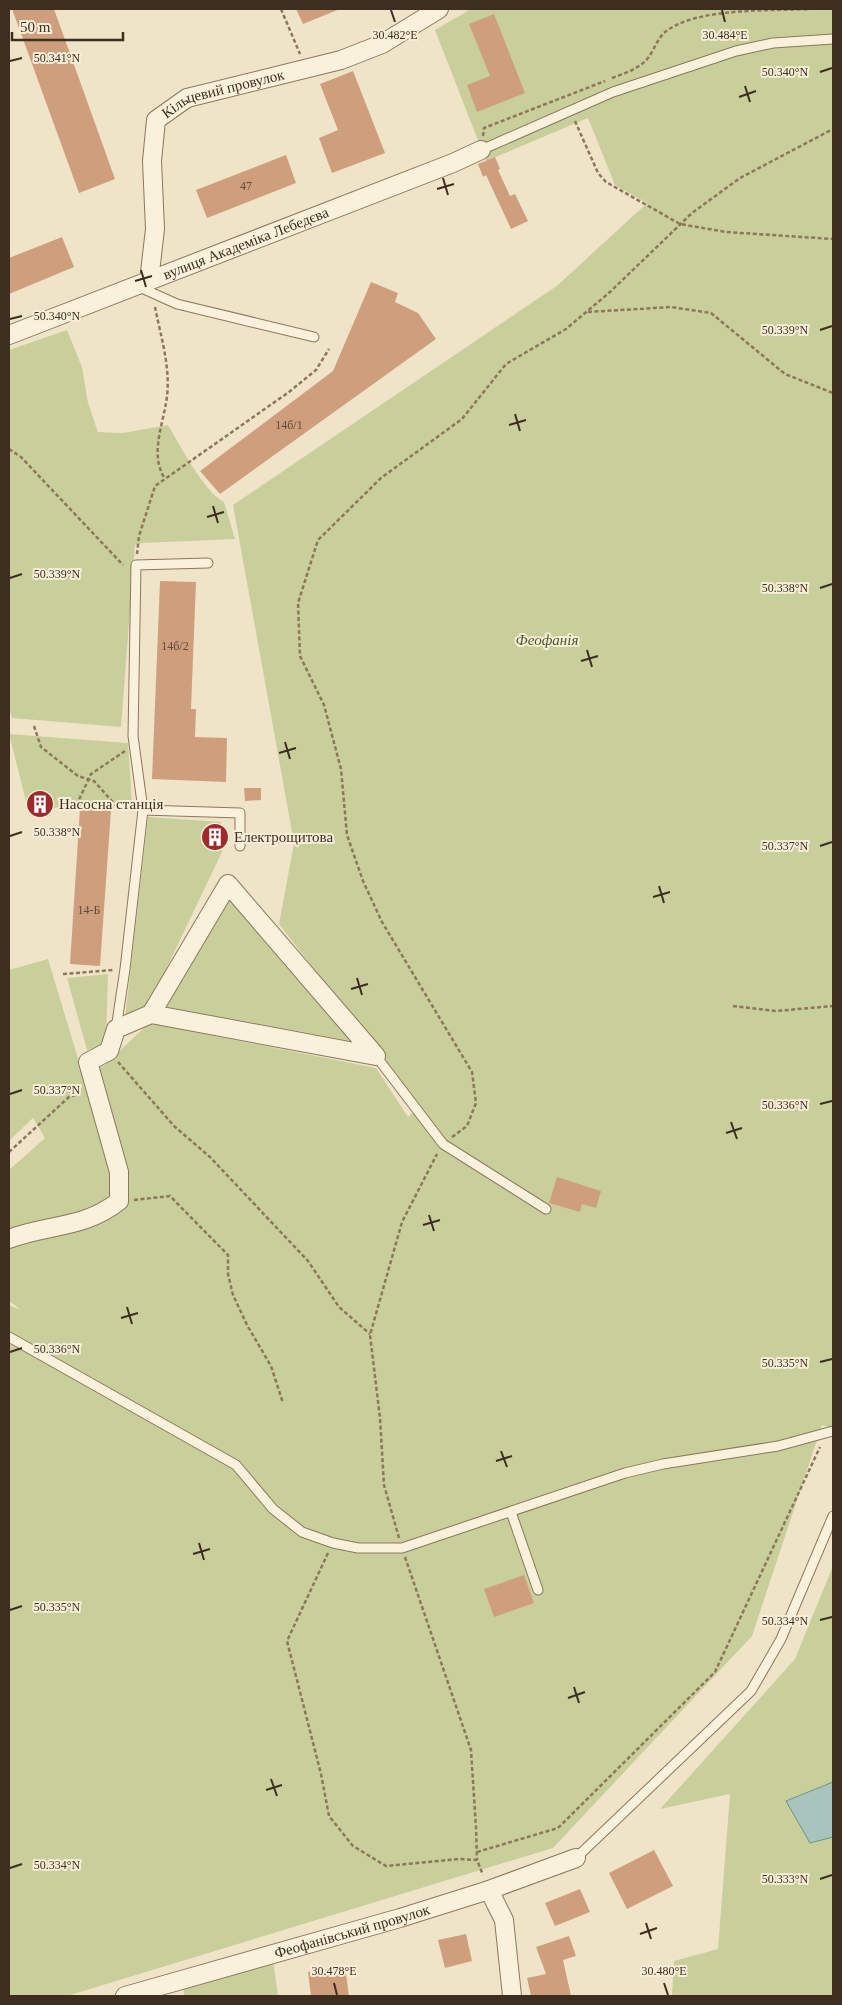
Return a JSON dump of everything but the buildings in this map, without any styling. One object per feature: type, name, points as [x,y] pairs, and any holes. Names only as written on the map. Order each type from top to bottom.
[{"type":"street","name":"Кільцевий провулок","points":[[143,283],[155,229],[152,161],[156,120],[187,98],[341,60],[382,44],[439,9]]},
{"type":"street","name":"вулиця Академіка Лебедєва","points":[[9,335],[453,163],[481,150]]},
{"type":"street","points":[[151,1014],[228,884],[376,1056]]},
{"type":"street","points":[[9,1239],[74,1224],[111,1208],[120,1201],[120,1172],[88,1062],[109,1051],[116,1029],[151,1014],[376,1056]]},
{"type":"street","name":"Феофанівський провулок","points":[[125,1996],[400,1918],[488,1890],[576,1858]]},
{"type":"street","points":[[488,1890],[504,1920],[512,1996]]},
{"type":"lane","points":[[481,150],[613,92],[736,51],[773,43],[833,39]]},
{"type":"lane","points":[[143,283],[177,304],[314,337]]},
{"type":"lane","points":[[116,1029],[125,969],[143,810],[134,745],[136,565],[208,563]]},
{"type":"lane","points":[[143,810],[240,813],[240,846]]},
{"type":"lane","points":[[376,1056],[442,1144],[546,1209]]},
{"type":"lane","points":[[9,1337],[236,1465],[273,1509],[302,1532],[333,1543],[358,1548],[402,1548],[626,1473],[663,1464],[778,1446],[830,1433]]},
{"type":"lane","points":[[511,1512],[538,1590]]},
{"type":"lane","points":[[576,1858],[750,1691],[781,1639],[833,1516]]},
{"type":"path","points":[[281,9],[307,69]]},
{"type":"path","points":[[481,150],[484,128],[635,70],[647,59],[664,33],[686,21],[726,13],[810,9]]},
{"type":"path","points":[[570,110],[598,173],[606,182],[680,224],[726,232],[833,240]]},
{"type":"path","points":[[488,1890],[476,1860],[471,1750],[402,1548],[384,1485],[380,1418],[370,1335],[402,1222],[427,1169],[442,1144],[467,1126],[476,1103],[472,1072],[382,922],[363,882],[346,835],[341,769],[324,705],[300,656],[298,603],[318,540],[381,478],[462,419],[506,364],[566,329],[610,292],[692,213],[740,178],[833,130]]},
{"type":"path","points":[[155,306],[168,379],[167,401],[159,438],[158,461],[165,479]]},
{"type":"path","points":[[587,312],[671,307],[711,313],[785,374],[833,393]]},
{"type":"path","points":[[136,565],[138,536],[155,486],[289,392],[316,370],[329,349]]},
{"type":"path","points":[[9,449],[21,457],[126,568]]},
{"type":"path","points":[[34,726],[41,747],[78,776],[86,779],[94,781],[118,808],[76,806],[87,782],[91,774],[134,745]]},
{"type":"path","points":[[62,974],[125,969]]},
{"type":"path","points":[[733,1006],[776,1011],[833,1006]]},
{"type":"path","points":[[109,1051],[174,1126],[210,1158],[308,1261],[339,1307],[370,1335]]},
{"type":"path","points":[[9,1152],[69,1097],[96,1087]]},
{"type":"path","points":[[120,1201],[170,1196],[228,1255],[228,1274],[233,1295],[247,1325],[271,1366],[283,1403]]},
{"type":"path","points":[[476,1852],[558,1828],[715,1672],[830,1433]]},
{"type":"path","points":[[333,1543],[287,1641],[321,1774],[328,1816],[353,1846],[386,1866],[459,1859],[476,1860]]},
{"type":"green space","name":"Феофанія","points":[[471,9],[833,9],[833,1429],[822,1425],[752,1636],[553,1848],[67,1996],[9,1996],[9,1305],[21,1310],[9,1301],[9,1170],[45,1138],[33,1118],[9,1141],[9,970],[48,959],[83,1075],[105,1065],[149,1023],[376,1068],[408,1117],[420,1105],[279,924],[294,843],[233,505],[558,285],[647,203],[615,185],[588,118],[486,161],[435,30]]},
{"type":"green space","points":[[67,330],[82,367],[88,403],[98,432],[123,433],[168,425],[208,489],[224,502],[235,539],[135,545],[121,727],[12,718],[9,708],[9,350]]},
{"type":"green space","points":[[9,734],[128,743],[132,804],[73,801],[69,807],[28,809]]},
{"type":"green space","points":[[148,817],[221,822],[222,852],[148,1007],[125,1018]]},
{"type":"green space","points":[[230,900],[352,1041],[166,1007]]},
{"type":"green space","points":[[108,974],[106,1044],[87,1050],[67,978]]},
{"type":"green space","points":[[833,1566],[833,1996],[672,1996],[674,1961],[718,1949],[730,1794],[660,1809],[795,1659]]},
{"type":"green space","points":[[273,1960],[278,1996],[184,1996],[183,1986]]},
{"type":"water","points":[[833,1782],[833,1837],[810,1843],[786,1801]]},
{"type":"place","name":"Насосна станція","points":[[40,804]]},
{"type":"place","name":"Електрощитова","points":[[215,837]]}]
